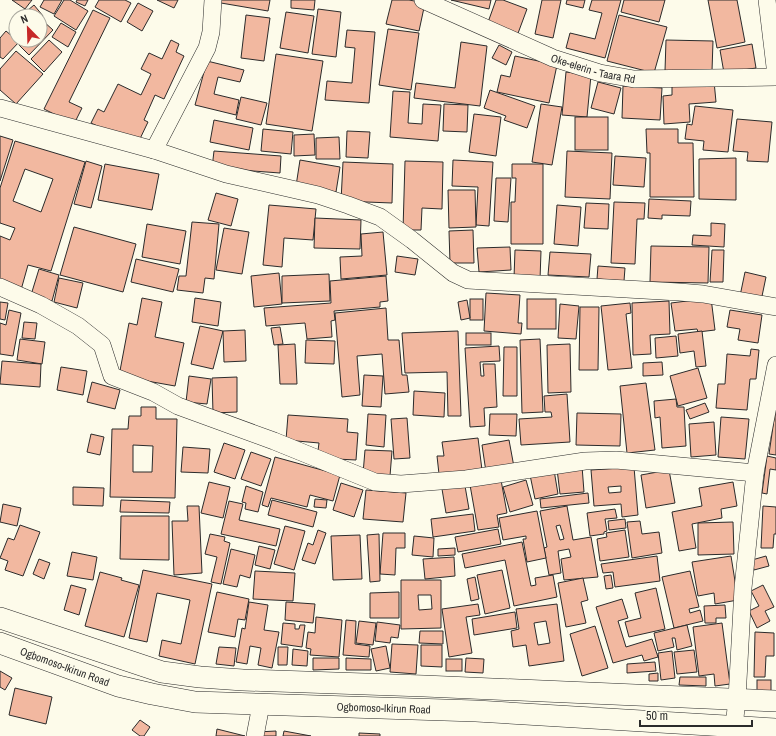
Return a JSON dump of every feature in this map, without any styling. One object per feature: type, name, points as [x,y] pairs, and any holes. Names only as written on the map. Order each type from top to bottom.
[{"type":"main road","name":"Ogbomoso-Ikirun Road","points":[[0,618],[19,626],[162,672],[200,677],[242,680],[737,699],[776,702]]},
{"type":"main road","name":"Ogbomoso-Ikirun Road","points":[[0,643],[118,686],[195,702],[476,711],[732,731],[776,729]]},
{"type":"street","points":[[154,150],[207,48],[211,32],[213,0]]},
{"type":"street","name":"Oke-elerin - Taara Rd","points":[[423,0],[553,58],[600,74],[634,79],[776,76]]},
{"type":"street","points":[[767,0],[776,76]]},
{"type":"street","points":[[0,108],[154,150],[226,174],[318,195],[348,205],[380,217],[412,240],[453,273],[468,280],[703,294],[776,308]]},
{"type":"street","points":[[0,287],[41,305],[78,326],[102,345],[112,376],[153,392],[178,406],[274,441],[375,482],[401,484],[466,479],[585,461],[616,460],[755,473]]},
{"type":"street","points":[[732,731],[737,699],[743,588],[755,473],[776,365]]},
{"type":"street","points":[[255,736],[261,705]]},
{"type":"building","points":[[12,0],[32,0],[26,8]]},
{"type":"building","points":[[44,0],[62,0],[54,14],[48,11],[48,8],[40,7]]},
{"type":"building","points":[[64,0],[70,0],[88,11],[76,30],[54,16]]},
{"type":"building","points":[[77,0],[88,0],[85,6],[76,2]]},
{"type":"building","points":[[99,0],[125,0],[131,3],[121,22],[95,7]]},
{"type":"building","points":[[157,0],[178,0],[174,8]]},
{"type":"building","points":[[221,0],[270,0],[268,11],[221,3]]},
{"type":"building","points":[[291,0],[315,0],[314,10],[291,8]]},
{"type":"building","points":[[392,0],[409,0],[425,3],[419,31],[386,24]]},
{"type":"building","points":[[451,0],[491,0],[489,9]]},
{"type":"building","points":[[496,0],[503,0],[527,9],[517,36],[487,25]]},
{"type":"building","points":[[542,0],[561,0],[553,38],[535,34]]},
{"type":"building","points":[[567,0],[585,0],[583,8],[566,4]]},
{"type":"building","points":[[592,0],[621,0],[605,58],[566,48],[570,33],[595,39],[602,13],[589,10]]},
{"type":"building","points":[[624,0],[665,0],[659,22],[621,12]]},
{"type":"building","points":[[708,0],[737,0],[745,42],[717,48]]},
{"type":"building","points":[[138,3],[153,11],[142,31],[127,22]]},
{"type":"building","points":[[318,9],[341,12],[336,57],[312,54]]},
{"type":"building","points":[[93,10],[110,18],[69,102],[82,108],[74,124],[44,109]]},
{"type":"building","points":[[286,12],[314,16],[308,53],[280,48]]},
{"type":"building","points":[[246,15],[270,18],[264,61],[241,58]]},
{"type":"building","points":[[619,15],[667,27],[654,73],[607,61]]},
{"type":"building","points":[[61,23],[76,32],[68,47],[52,37]]},
{"type":"building","points":[[48,26],[53,30],[48,35]]},
{"type":"building","points":[[388,29],[419,33],[411,90],[379,85]]},
{"type":"building","points":[[347,30],[375,32],[369,103],[325,100],[327,81],[352,83],[355,48],[345,47]]},
{"type":"building","points":[[6,31],[8,33],[8,48],[13,48],[3,59],[0,57],[0,38]]},
{"type":"building","points":[[49,40],[62,52],[44,72],[31,59],[41,48],[48,48]]},
{"type":"building","points":[[171,40],[179,44],[176,52],[184,56],[164,99],[155,95],[144,120],[148,122],[137,145],[91,123],[98,109],[104,112],[118,84],[141,95],[151,74],[141,69],[149,53],[162,59]]},
{"type":"building","points":[[666,40],[713,41],[712,71],[665,71]]},
{"type":"building","points":[[461,42],[487,46],[480,106],[414,98],[416,83],[455,88]]},
{"type":"building","points":[[752,44],[756,68],[724,73],[720,50]]},
{"type":"building","points":[[499,45],[512,52],[506,65],[492,58]]},
{"type":"building","points":[[22,48],[36,48],[29,55]]},
{"type":"building","points":[[16,51],[43,74],[16,104],[0,90],[0,69]]},
{"type":"building","points":[[276,54],[323,61],[312,131],[266,124]]},
{"type":"building","points":[[515,56],[557,65],[549,103],[497,92],[501,75],[510,77]]},
{"type":"building","points":[[207,61],[244,70],[240,82],[218,77],[214,94],[239,100],[236,115],[195,105]]},
{"type":"building","points":[[566,72],[591,75],[587,117],[562,115]]},
{"type":"building","points":[[714,81],[716,102],[689,104],[690,122],[664,124],[663,96],[672,95],[672,84]]},
{"type":"building","points":[[598,82],[621,88],[614,114],[591,108]]},
{"type":"building","points":[[623,86],[662,88],[660,120],[622,118]]},
{"type":"building","points":[[490,90],[535,106],[527,128],[504,120],[506,116],[484,108]]},
{"type":"building","points":[[393,91],[410,92],[408,123],[422,124],[423,104],[441,105],[438,141],[390,137]]},
{"type":"building","points":[[241,97],[267,103],[261,125],[236,119]]},
{"type":"building","points":[[444,104],[468,105],[467,132],[443,131]]},
{"type":"building","points":[[541,104],[562,107],[552,165],[532,162]]},
{"type":"building","points":[[695,106],[733,110],[728,152],[703,150],[704,141],[685,139],[687,124],[692,125]]},
{"type":"building","points":[[474,114],[501,117],[496,156],[469,152]]},
{"type":"building","points":[[575,117],[608,117],[608,150],[575,150]]},
{"type":"building","points":[[737,119],[772,122],[768,162],[747,161],[748,152],[733,151]]},
{"type":"building","points":[[214,120],[253,128],[249,150],[210,142]]},
{"type":"building","points":[[263,129],[293,132],[291,154],[261,151]]},
{"type":"building","points":[[646,129],[678,129],[678,143],[693,143],[694,197],[650,197],[650,153],[647,153]]},
{"type":"building","points":[[347,131],[370,132],[368,158],[346,157]]},
{"type":"building","points":[[314,134],[315,155],[294,156],[294,135]]},
{"type":"building","points":[[0,136],[13,140],[0,181]]},
{"type":"building","points":[[339,137],[340,159],[316,159],[316,138]]},
{"type":"building","points":[[15,141],[85,162],[51,271],[28,265],[21,290],[0,283],[0,236],[10,240],[15,228],[0,223],[0,188]],"holes":[[[25,169],[53,179],[41,212],[13,201]]]},
{"type":"building","points":[[214,151],[281,156],[280,173],[212,168]]},
{"type":"building","points":[[567,151],[612,153],[610,199],[565,197]]},
{"type":"building","points":[[615,156],[646,158],[644,187],[613,185]]},
{"type":"building","points":[[736,158],[736,200],[699,199],[699,159]]},
{"type":"building","points":[[300,160],[340,167],[336,192],[296,186]]},
{"type":"building","points":[[453,160],[493,162],[489,226],[476,225],[478,187],[452,186]]},
{"type":"building","points":[[86,161],[102,166],[91,208],[74,204]]},
{"type":"building","points":[[405,161],[443,162],[442,209],[422,208],[421,230],[403,230]]},
{"type":"building","points":[[343,162],[393,164],[392,203],[341,201]]},
{"type":"building","points":[[105,164],[159,174],[152,210],[98,200]]},
{"type":"building","points":[[512,164],[543,164],[543,244],[511,244],[511,202],[515,202],[516,178],[512,178]]},
{"type":"building","points":[[496,178],[511,178],[508,222],[494,221]]},
{"type":"building","points":[[448,190],[475,190],[476,227],[449,228]]},
{"type":"building","points":[[216,193],[238,199],[231,226],[208,220]]},
{"type":"building","points":[[649,199],[691,201],[690,216],[662,215],[662,219],[648,218]]},
{"type":"building","points":[[614,202],[645,203],[644,219],[637,219],[635,264],[611,263]]},
{"type":"building","points":[[586,203],[609,204],[608,229],[584,228]]},
{"type":"building","points":[[269,205],[316,209],[313,240],[284,238],[282,267],[263,265]]},
{"type":"building","points":[[557,205],[581,207],[578,246],[554,244]]},
{"type":"building","points":[[315,218],[361,220],[360,249],[314,248]]},
{"type":"building","points":[[192,222],[219,224],[214,279],[205,278],[203,293],[177,290],[179,276],[186,276]]},
{"type":"building","points":[[711,223],[725,224],[724,247],[692,245],[693,235],[711,236]]},
{"type":"building","points":[[147,224],[186,231],[180,264],[142,257]]},
{"type":"building","points":[[74,227],[136,244],[123,292],[60,275]]},
{"type":"building","points":[[224,228],[249,232],[242,274],[216,270]]},
{"type":"building","points":[[473,230],[474,263],[450,263],[449,231]]},
{"type":"building","points":[[383,232],[387,275],[341,279],[340,257],[362,256],[361,234]]},
{"type":"building","points":[[651,246],[709,247],[708,283],[650,282]]},
{"type":"building","points":[[510,247],[511,270],[479,272],[477,248]]},
{"type":"building","points":[[515,250],[541,251],[540,280],[514,278]]},
{"type":"building","points":[[712,250],[724,250],[723,282],[710,282]]},
{"type":"building","points":[[550,252],[591,254],[589,277],[548,275]]},
{"type":"building","points":[[397,256],[418,259],[415,275],[395,272]]},
{"type":"building","points":[[136,259],[179,269],[173,292],[131,282]]},
{"type":"building","points":[[598,266],[625,268],[624,281],[597,279]]},
{"type":"building","points":[[39,269],[59,275],[52,301],[31,295]]},
{"type":"building","points":[[745,272],[766,277],[761,301],[740,296]]},
{"type":"building","points":[[279,273],[282,304],[254,307],[251,276]]},
{"type":"building","points":[[329,274],[330,301],[282,303],[282,276]]},
{"type":"building","points":[[386,276],[388,301],[380,302],[380,307],[334,311],[335,320],[331,321],[332,337],[307,339],[305,323],[266,326],[264,308],[331,303],[330,281]]},
{"type":"building","points":[[59,278],[83,283],[77,308],[54,302]]},
{"type":"building","points":[[486,293],[520,295],[518,323],[522,323],[521,334],[484,331]]},
{"type":"building","points":[[142,298],[162,302],[155,337],[184,343],[175,386],[119,376],[129,323],[137,325]]},
{"type":"building","points":[[195,298],[221,302],[218,326],[192,322]]},
{"type":"building","points":[[711,298],[715,330],[698,332],[697,329],[675,331],[671,303]]},
{"type":"building","points":[[470,299],[483,299],[483,320],[470,320]]},
{"type":"building","points":[[527,299],[556,299],[556,329],[527,329]]},
{"type":"building","points":[[467,300],[470,318],[461,320],[458,302]]},
{"type":"building","points":[[669,301],[670,334],[650,335],[651,354],[633,355],[632,303]]},
{"type":"building","points":[[0,302],[8,303],[5,320],[0,319]]},
{"type":"building","points":[[630,303],[631,313],[626,314],[632,368],[608,370],[601,306]]},
{"type":"building","points":[[560,304],[579,306],[576,339],[558,338]]},
{"type":"building","points":[[580,307],[599,307],[598,370],[579,370]]},
{"type":"building","points":[[386,308],[388,340],[399,340],[402,375],[407,375],[409,392],[385,394],[382,354],[357,356],[360,395],[342,397],[335,313]]},
{"type":"building","points":[[9,310],[21,313],[13,356],[0,354],[0,323],[6,325]]},
{"type":"building","points":[[730,310],[762,315],[758,343],[738,340],[740,329],[727,327]]},
{"type":"building","points":[[24,322],[37,323],[35,339],[22,338]]},
{"type":"building","points":[[200,326],[223,331],[213,369],[191,364]]},
{"type":"building","points":[[280,327],[283,344],[274,345],[271,328]]},
{"type":"building","points":[[245,330],[246,361],[224,362],[223,331]]},
{"type":"building","points":[[458,331],[461,416],[448,416],[447,372],[405,373],[402,333]]},
{"type":"building","points":[[702,331],[706,366],[696,367],[694,351],[680,353],[678,334]]},
{"type":"building","points":[[466,333],[491,333],[491,345],[466,345]]},
{"type":"building","points":[[676,336],[678,356],[656,358],[655,338]]},
{"type":"building","points":[[20,339],[45,342],[42,364],[17,360]]},
{"type":"building","points":[[540,339],[543,412],[522,413],[520,340]]},
{"type":"building","points":[[306,340],[335,341],[334,364],[305,363]]},
{"type":"building","points":[[295,344],[297,384],[280,384],[278,345]]},
{"type":"building","points":[[570,344],[571,392],[548,393],[547,345]]},
{"type":"building","points":[[499,346],[500,361],[480,362],[481,376],[484,376],[483,364],[495,364],[497,407],[484,408],[485,426],[470,427],[465,348]]},
{"type":"building","points":[[504,347],[517,347],[517,396],[503,396]]},
{"type":"building","points":[[751,349],[759,350],[756,379],[750,379],[747,410],[716,408],[718,384],[725,384],[727,354],[750,356]]},
{"type":"building","points":[[2,361],[41,364],[40,387],[0,384]]},
{"type":"building","points":[[662,362],[663,375],[643,376],[643,363]]},
{"type":"building","points":[[61,367],[87,371],[83,395],[57,390]]},
{"type":"building","points":[[698,368],[707,398],[678,406],[670,376]]},
{"type":"building","points":[[364,375],[383,376],[381,407],[362,406]]},
{"type":"building","points":[[189,376],[211,379],[207,404],[186,402]]},
{"type":"building","points":[[237,377],[237,412],[213,413],[212,378]]},
{"type":"building","points":[[92,382],[120,390],[115,409],[87,402]]},
{"type":"building","points":[[646,383],[655,450],[627,453],[620,386]]},
{"type":"building","points":[[414,391],[445,393],[444,417],[413,415]]},
{"type":"building","points":[[567,394],[570,442],[521,445],[519,419],[552,417],[551,412],[545,412],[544,396]]},
{"type":"building","points":[[676,399],[677,407],[684,407],[686,446],[662,448],[660,417],[655,418],[654,401]]},
{"type":"building","points":[[705,403],[709,412],[690,419],[686,410]]},
{"type":"building","points":[[776,406],[776,455],[769,454]]},
{"type":"building","points":[[141,407],[156,407],[156,419],[177,419],[175,498],[110,497],[112,429],[128,429],[129,416],[141,416]],"holes":[[[133,445],[153,446],[152,472],[133,472]]]},
{"type":"building","points":[[577,413],[621,414],[620,446],[576,445]]},
{"type":"building","points":[[368,414],[386,415],[384,447],[366,445]]},
{"type":"building","points":[[490,414],[517,414],[516,436],[489,435]]},
{"type":"building","points":[[288,415],[348,419],[347,432],[358,433],[356,460],[317,458],[319,443],[286,440]]},
{"type":"building","points":[[721,417],[749,419],[745,459],[718,457]]},
{"type":"building","points":[[407,418],[410,458],[394,459],[391,419]]},
{"type":"building","points":[[714,422],[716,455],[691,457],[689,424]]},
{"type":"building","points":[[91,434],[104,437],[100,455],[87,452]]},
{"type":"building","points":[[478,438],[482,470],[439,474],[437,456],[444,456],[442,442]]},
{"type":"building","points":[[509,440],[514,467],[486,472],[482,445]]},
{"type":"building","points":[[224,443],[245,450],[235,479],[214,472]]},
{"type":"building","points":[[183,447],[210,449],[208,473],[181,472]]},
{"type":"building","points":[[365,450],[392,451],[390,476],[363,474]]},
{"type":"building","points":[[251,452],[271,459],[261,486],[241,479]]},
{"type":"building","points":[[767,456],[776,458],[776,470],[770,469],[767,494],[762,493]]},
{"type":"building","points":[[275,457],[340,475],[333,501],[310,495],[307,507],[271,498],[268,507],[262,505]]},
{"type":"building","points":[[582,466],[584,492],[560,494],[557,469]]},
{"type":"building","points":[[634,467],[638,515],[622,517],[621,504],[594,506],[591,470]],"holes":[[[621,486],[621,492],[609,493],[608,487]]]},
{"type":"building","points":[[554,470],[558,494],[535,499],[530,475]]},
{"type":"building","points":[[669,470],[675,503],[646,508],[641,475]]},
{"type":"building","points":[[501,480],[507,513],[497,515],[499,527],[478,530],[470,485]]},
{"type":"building","points":[[526,480],[533,505],[510,512],[503,487]]},
{"type":"building","points":[[209,482],[230,487],[223,518],[201,513]]},
{"type":"building","points":[[733,482],[737,506],[721,509],[722,518],[692,524],[696,548],[679,551],[672,512],[702,506],[699,488]]},
{"type":"building","points":[[341,483],[363,490],[354,517],[333,510]]},
{"type":"building","points":[[246,486],[263,492],[258,512],[245,509],[246,503],[242,502]]},
{"type":"building","points":[[465,486],[469,509],[446,513],[442,489]]},
{"type":"building","points":[[73,487],[104,488],[103,506],[73,505]]},
{"type":"building","points":[[366,490],[406,493],[403,522],[363,519]]},
{"type":"building","points":[[588,493],[589,503],[541,508],[540,499]]},
{"type":"building","points":[[315,499],[327,500],[326,508],[314,507]]},
{"type":"building","points":[[121,500],[170,502],[169,513],[120,512]]},
{"type":"building","points":[[272,500],[317,512],[313,527],[268,515]]},
{"type":"building","points":[[229,501],[243,504],[239,520],[280,529],[276,546],[221,534]]},
{"type":"building","points":[[3,504],[21,508],[17,526],[0,522]]},
{"type":"building","points":[[187,506],[199,506],[202,573],[174,575],[172,521],[188,521]]},
{"type":"building","points":[[567,506],[573,540],[591,537],[598,577],[564,580],[561,559],[571,557],[569,549],[558,551],[561,573],[549,575],[544,548],[547,547],[540,511]],"holes":[[[560,525],[564,539],[560,540],[556,526]]]},
{"type":"building","points":[[763,506],[776,507],[776,534],[774,534],[773,548],[761,548]]},
{"type":"building","points":[[615,509],[617,518],[605,519],[607,531],[604,532],[604,534],[590,536],[587,513]]},
{"type":"building","points":[[537,511],[546,558],[527,562],[523,539],[526,539],[526,536],[503,540],[499,518]]},
{"type":"building","points":[[473,514],[475,531],[433,537],[431,519]]},
{"type":"building","points":[[121,516],[169,516],[169,560],[120,559]]},
{"type":"building","points":[[625,519],[626,528],[609,530],[608,521]]},
{"type":"building","points":[[640,521],[642,534],[659,532],[662,553],[632,558],[627,522]]},
{"type":"building","points":[[733,522],[734,554],[698,555],[698,523]]},
{"type":"building","points":[[20,525],[40,532],[23,576],[5,570],[8,561],[0,558],[8,538],[14,540]]},
{"type":"building","points":[[285,526],[305,531],[294,570],[274,564]]},
{"type":"building","points":[[498,529],[501,544],[458,552],[455,537]]},
{"type":"building","points":[[318,530],[326,533],[315,564],[302,560],[308,543],[313,545]]},
{"type":"building","points":[[625,530],[629,557],[600,561],[597,539],[607,537],[606,533]]},
{"type":"building","points":[[383,533],[405,533],[405,548],[396,548],[395,575],[380,574]]},
{"type":"building","points":[[210,534],[225,537],[224,541],[230,543],[221,584],[211,582],[217,557],[205,554]]},
{"type":"building","points":[[379,534],[380,581],[370,582],[367,535]]},
{"type":"building","points":[[360,535],[362,579],[333,580],[331,536]]},
{"type":"building","points":[[414,536],[434,538],[433,557],[412,555]]},
{"type":"building","points":[[522,542],[531,586],[536,585],[535,578],[553,575],[557,597],[514,606],[505,560],[465,568],[462,554]]},
{"type":"building","points":[[259,546],[275,550],[270,569],[255,565]]},
{"type":"building","points":[[455,548],[455,555],[438,556],[438,549]]},
{"type":"building","points":[[231,549],[255,555],[250,578],[240,575],[237,587],[223,584]]},
{"type":"building","points":[[72,552],[97,557],[93,580],[67,576]]},
{"type":"building","points":[[657,556],[660,581],[615,587],[613,572],[603,573],[601,564]]},
{"type":"building","points":[[731,556],[738,600],[715,604],[714,593],[698,596],[692,562]]},
{"type":"building","points":[[766,556],[769,566],[754,570],[752,560]]},
{"type":"building","points":[[454,557],[455,576],[425,579],[423,559]]},
{"type":"building","points":[[39,559],[50,563],[44,579],[33,574]]},
{"type":"building","points":[[143,570],[212,584],[195,664],[159,656],[162,640],[181,644],[190,600],[157,593],[147,642],[129,638]]},
{"type":"building","points":[[502,570],[510,608],[485,614],[477,575]]},
{"type":"building","points":[[255,571],[295,573],[293,601],[253,599]]},
{"type":"building","points":[[690,571],[699,607],[689,609],[690,613],[700,610],[703,621],[674,628],[662,577]]},
{"type":"building","points":[[100,572],[122,578],[121,580],[139,585],[124,637],[85,626]]},
{"type":"building","points":[[611,575],[613,588],[606,589],[604,576]]},
{"type":"building","points":[[475,577],[479,599],[471,601],[467,579]]},
{"type":"building","points":[[583,578],[588,600],[581,602],[586,623],[566,627],[558,583]]},
{"type":"building","points":[[401,580],[441,580],[441,628],[401,629]],"holes":[[[418,595],[431,595],[432,609],[419,610]]]},
{"type":"building","points":[[71,585],[86,589],[79,615],[64,610]]},
{"type":"building","points":[[763,585],[774,607],[765,611],[770,621],[757,628],[749,611],[759,606],[751,591]]},
{"type":"building","points":[[656,588],[665,629],[629,637],[625,622],[641,618],[635,593]]},
{"type":"building","points":[[217,592],[249,599],[245,620],[238,619],[235,637],[208,632]]},
{"type":"building","points":[[399,592],[399,618],[370,618],[370,593]]},
{"type":"building","points":[[622,599],[628,618],[618,621],[626,647],[652,639],[658,657],[644,661],[642,655],[613,663],[596,607]]},
{"type":"building","points":[[249,602],[268,605],[264,630],[279,632],[272,668],[258,665],[261,648],[250,646],[247,664],[236,662],[242,628],[245,629]]},
{"type":"building","points":[[286,602],[315,604],[313,623],[285,620]]},
{"type":"building","points":[[478,604],[480,615],[466,617],[472,653],[449,657],[442,609]]},
{"type":"building","points":[[557,604],[564,661],[529,666],[526,645],[513,647],[511,631],[519,629],[516,609]],"holes":[[[546,621],[550,643],[538,645],[534,623]]]},
{"type":"building","points":[[725,605],[726,618],[716,618],[716,623],[705,623],[704,606]]},
{"type":"building","points":[[515,612],[517,628],[474,635],[472,619]]},
{"type":"building","points":[[316,617],[342,620],[339,657],[310,655],[311,649],[306,648],[308,632],[315,633]]},
{"type":"building","points":[[346,620],[356,621],[355,644],[370,646],[369,657],[343,655]]},
{"type":"building","points":[[359,621],[376,623],[373,645],[356,643]]},
{"type":"building","points":[[377,622],[400,625],[398,638],[391,637],[390,643],[375,641]]},
{"type":"building","points":[[283,623],[295,624],[295,629],[299,629],[300,625],[305,625],[302,647],[281,644]]},
{"type":"building","points":[[722,623],[730,684],[715,686],[714,674],[699,676],[693,627]]},
{"type":"building","points":[[687,625],[692,646],[677,650],[675,638],[672,638],[674,647],[658,651],[654,633]]},
{"type":"building","points":[[595,626],[608,668],[582,676],[570,634]]},
{"type":"building","points":[[420,631],[443,631],[443,644],[419,643]]},
{"type":"building","points":[[755,632],[774,633],[774,656],[766,656],[765,677],[754,677]]},
{"type":"building","points":[[392,644],[418,645],[416,674],[390,672]]},
{"type":"building","points":[[421,645],[442,645],[442,667],[421,666]]},
{"type":"building","points":[[386,646],[390,668],[376,671],[371,649]]},
{"type":"building","points":[[219,647],[236,648],[234,666],[216,664]]},
{"type":"building","points":[[278,647],[288,647],[287,665],[278,665]]},
{"type":"building","points":[[293,649],[308,651],[307,666],[292,665]]},
{"type":"building","points":[[694,650],[697,672],[677,674],[674,652]]},
{"type":"building","points":[[672,651],[675,678],[661,680],[658,653]]},
{"type":"building","points":[[313,658],[339,658],[339,669],[313,670]]},
{"type":"building","points":[[346,658],[371,659],[371,670],[346,670]]},
{"type":"building","points":[[466,658],[484,659],[483,673],[465,672]]},
{"type":"building","points":[[446,659],[462,659],[462,671],[446,671]]},
{"type":"building","points":[[655,662],[656,671],[627,673],[627,664]]},
{"type":"building","points":[[0,671],[12,678],[5,690],[0,687]]},
{"type":"building","points":[[658,673],[658,681],[649,681],[649,674]]},
{"type":"building","points":[[680,677],[706,677],[706,686],[679,685]]},
{"type":"building","points":[[757,680],[771,680],[771,694],[757,694]]},
{"type":"building","points":[[15,688],[52,697],[46,724],[9,715]]},
{"type":"building","points":[[140,720],[150,727],[144,736],[140,736],[132,730]]},
{"type":"building","points":[[217,729],[245,736],[216,736]]},
{"type":"building","points":[[276,731],[276,736],[257,736],[257,732]]},
{"type":"building","points":[[284,731],[311,736],[283,736]]},
{"type":"building","points":[[359,733],[380,734],[380,736],[359,736]]}]
